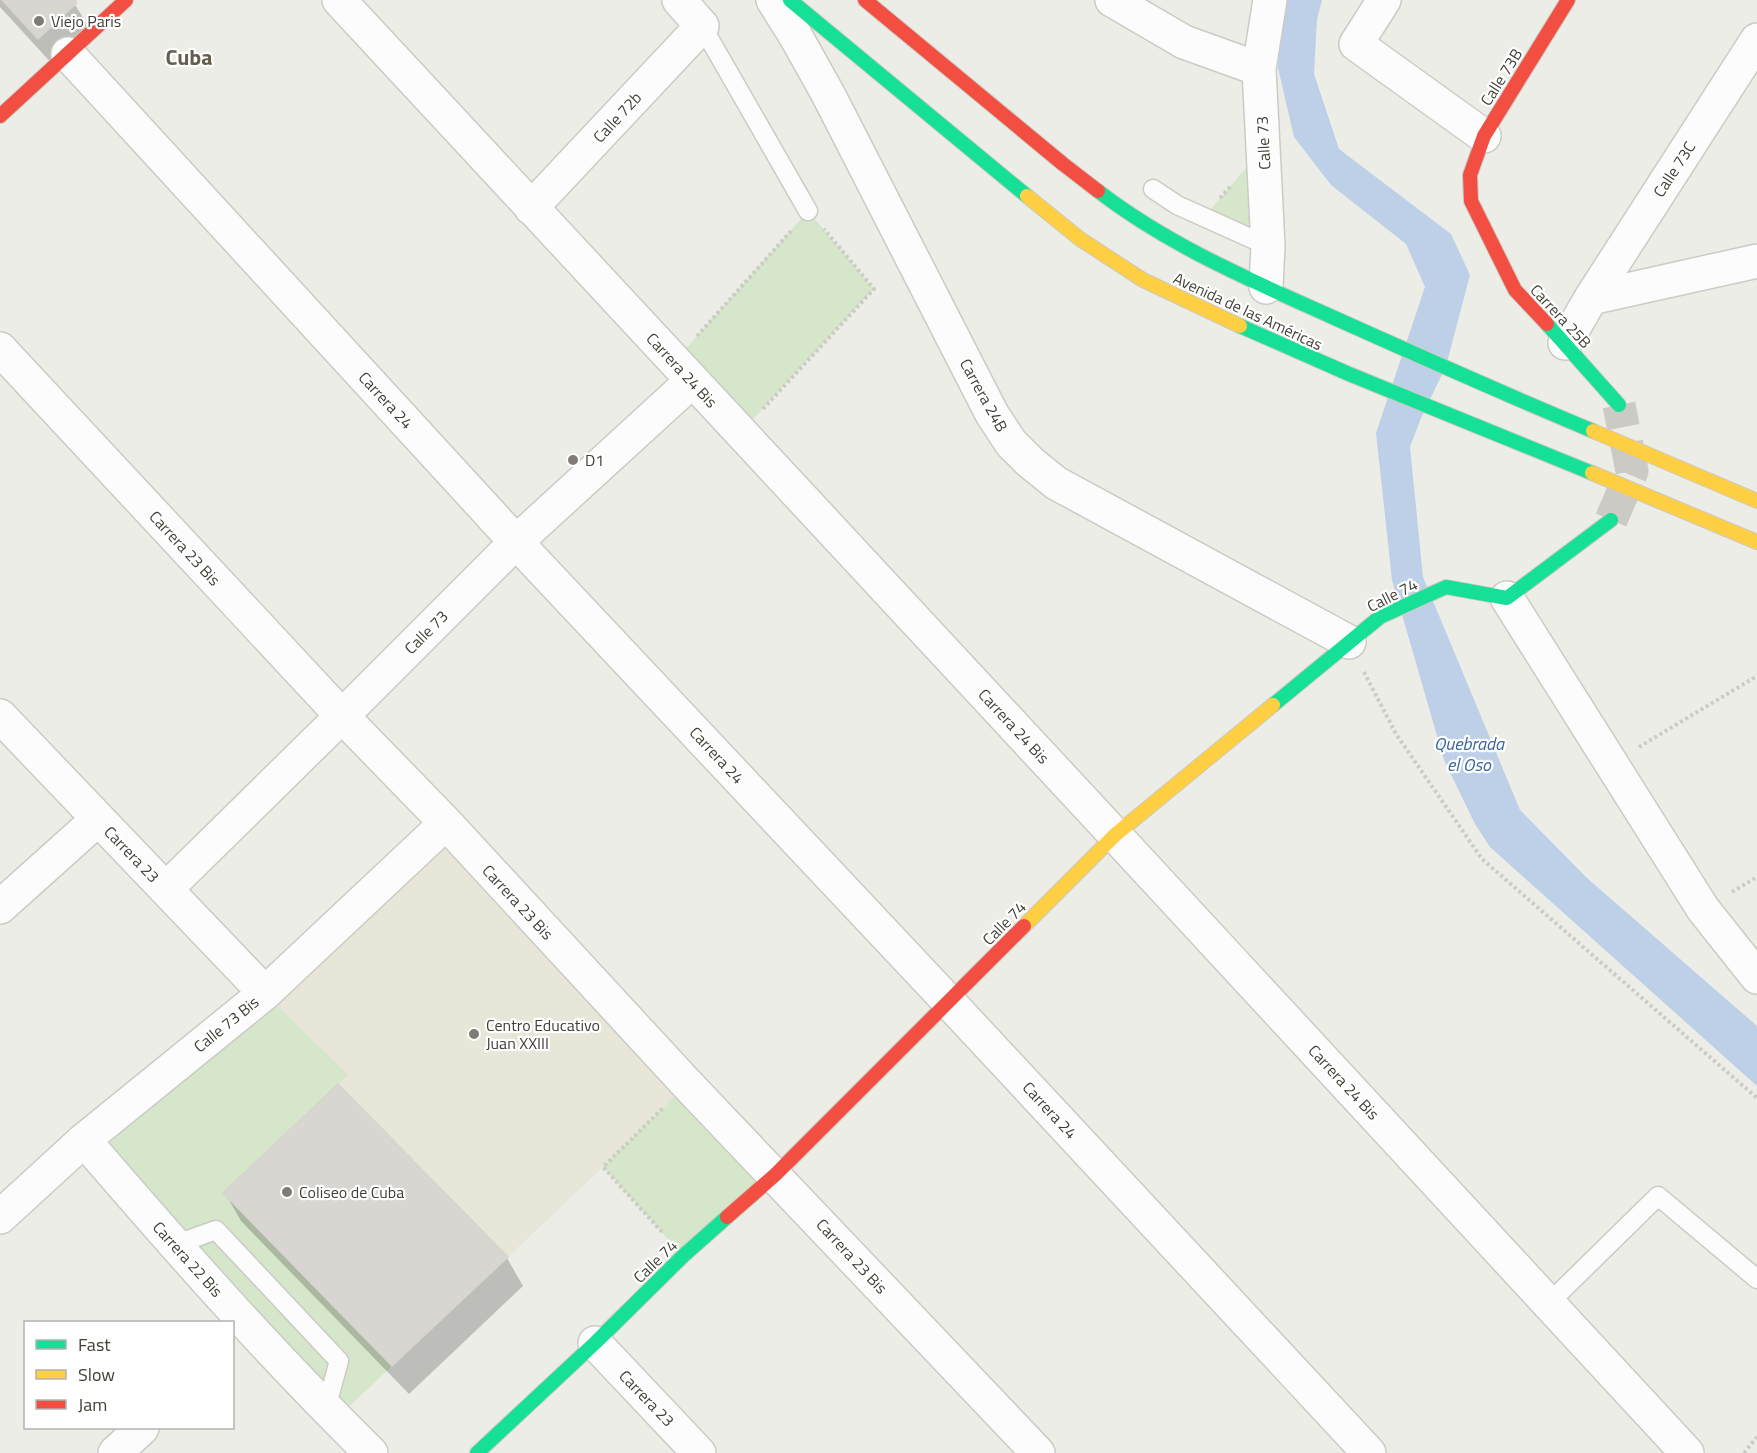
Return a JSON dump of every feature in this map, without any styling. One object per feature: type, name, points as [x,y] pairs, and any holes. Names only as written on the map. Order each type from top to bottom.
[{"type":"street","points":[[0,116],[126,0]]},
{"type":"street","name":"Carrera 24 Bis","points":[[339,0],[1687,1453]]},
{"type":"street","points":[[679,0],[702,26]]},
{"type":"street","name":"Carrera 24B","points":[[773,0],[828,94],[992,414],[1011,443],[1029,462],[1056,483],[1349,642]]},
{"type":"street","name":"Avenida de las Américas","points":[[790,0],[1037,205],[1080,238],[1143,280],[1265,338],[1349,374],[1476,424],[1757,542]]},
{"type":"street","name":"Avenida de las Américas","points":[[865,0],[1063,164],[1107,198],[1163,236],[1266,287],[1489,387],[1757,501]]},
{"type":"street","points":[[1112,0],[1184,42],[1259,69]]},
{"type":"street","name":"Calle 73","points":[[1266,287],[1268,246],[1259,69],[1270,0]]},
{"type":"street","points":[[1384,0],[1356,44],[1484,136]]},
{"type":"street","name":"Calle 73B","points":[[1470,176],[1484,136],[1568,0]]},
{"type":"street","name":"Calle 72b","points":[[531,208],[702,26]]},
{"type":"street","name":"Calle 73C","points":[[1565,344],[1591,298],[1757,40]]},
{"type":"street","name":"Carrera 24","points":[[68,54],[516,542],[1370,1453]]},
{"type":"street","name":"Carrera 25B","points":[[1470,176],[1471,201],[1515,291],[1619,405]]},
{"type":"street","points":[[1591,298],[1757,261]]},
{"type":"street","name":"Carrera 23 Bis","points":[[0,349],[687,1084],[1038,1453]]},
{"type":"street","name":"Calle 73","points":[[166,889],[516,542],[683,371]]},
{"type":"street","points":[[1611,520],[1507,598],[1703,909],[1757,977]]},
{"type":"street","name":"Calle 74","points":[[477,1453],[595,1343],[683,1256],[775,1175],[1115,835],[1380,617],[1446,587],[1507,598]]},
{"type":"street","name":"Carrera 23","points":[[0,716],[265,993]]},
{"type":"street","points":[[0,907],[98,819]]},
{"type":"street","name":"Calle 73 Bis","points":[[0,1217],[84,1140],[265,993],[446,824]]},
{"type":"street","name":"Carrera 22 Bis","points":[[84,1140],[174,1245],[231,1321]]},
{"type":"street","name":"Carrera 22 Bis","points":[[241,1334],[326,1408],[371,1453]]},
{"type":"street","name":"Carrera 23","points":[[595,1343],[699,1453]]},
{"type":"street","points":[[115,1453],[141,1429]]},
{"type":"lane","points":[[702,26],[808,211]]},
{"type":"lane","points":[[1153,189],[1177,205],[1268,246]]},
{"type":"lane","points":[[1548,1303],[1658,1196],[1757,1279]]},
{"type":"lane","points":[[174,1245],[216,1230],[339,1361],[326,1408]]},
{"type":"path","points":[[683,371],[808,211],[874,289],[740,433]]},
{"type":"path","points":[[1349,642],[1396,734],[1482,859],[1757,1098]]},
{"type":"path","points":[[1612,763],[1757,676]]},
{"type":"path","points":[[683,1256],[603,1167],[687,1084]]},
{"type":"path","points":[[1744,1453],[1757,1437]]},
{"type":"shaded area","name":"Centro Educativo Juan XXIII","points":[[446,823],[687,1084],[508,1257],[338,1084],[348,1075],[265,993]]},
{"type":"green space","points":[[1251,162],[1252,230],[1209,211]]},
{"type":"green space","points":[[808,211],[874,289],[740,433],[674,362]]},
{"type":"green space","name":"Coliseo de Cuba","points":[[265,993],[348,1075],[338,1084],[508,1257],[336,1419],[84,1140]]},
{"type":"green space","points":[[687,1084],[775,1175],[683,1256],[603,1167]]},
{"type":"water","name":"Quebrada el Oso","points":[[1285,0],[1322,0],[1317,19],[1314,74],[1339,149],[1451,234],[1470,275],[1446,366],[1410,447],[1423,577],[1520,810],[1587,878],[1757,1026],[1757,1086],[1490,847],[1475,824],[1444,760],[1392,580],[1376,433],[1425,287],[1406,244],[1331,185],[1294,137],[1278,68],[1281,15]]},
{"type":"building","name":"Viejo Paris","points":[[2,0],[75,0],[77,3],[38,39]]},
{"type":"building","points":[[338,1084],[508,1257],[392,1366],[223,1193]]},
{"type":"tunnel","points":[[1611,520],[1632,471],[1619,405]]},
{"type":"traffic: fast","points":[[790,0],[1027,196]]},
{"type":"traffic: fast","points":[[1098,191],[1181,245],[1240,275],[1593,431]]},
{"type":"traffic: fast","points":[[1547,324],[1619,405]]},
{"type":"traffic: fast","points":[[1240,326],[1349,374],[1592,473]]},
{"type":"traffic: fast","points":[[1273,705],[1380,617],[1446,587],[1507,598],[1611,520]]},
{"type":"traffic: fast","points":[[477,1453],[595,1343],[683,1256],[727,1217]]},
{"type":"traffic: slow","points":[[1027,196],[1080,239],[1143,280],[1240,326]]},
{"type":"traffic: slow","points":[[1593,431],[1757,501]]},
{"type":"traffic: slow","points":[[1592,473],[1757,542]]},
{"type":"traffic: slow","points":[[1024,926],[1115,835],[1273,705]]},
{"type":"traffic: jam","points":[[0,116],[126,0]]},
{"type":"traffic: jam","points":[[865,0],[1098,191]]},
{"type":"traffic: jam","points":[[1547,324],[1515,290],[1471,201],[1470,175],[1484,136],[1568,0]]},
{"type":"traffic: jam","points":[[727,1217],[775,1175],[1024,926]]},
{"type":"place","name":"Viejo Paris","points":[[39,21]]},
{"type":"place","name":"D1","points":[[573,460]]},
{"type":"place","name":"Centro Educativo Juan XXIII","points":[[474,1034]]},
{"type":"place","name":"Coliseo de Cuba","points":[[287,1192]]},
{"type":"district","name":"Cuba","points":[[189,57]]}]
